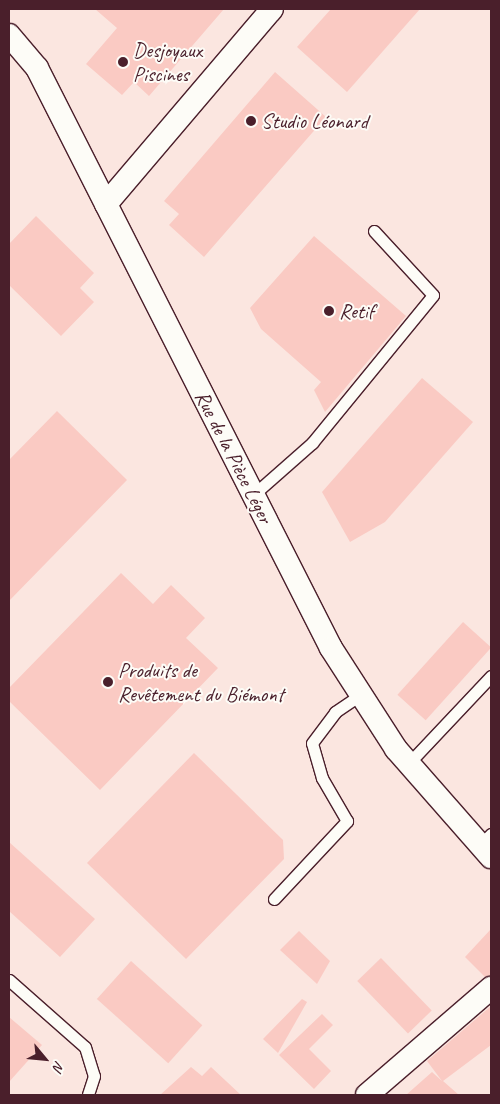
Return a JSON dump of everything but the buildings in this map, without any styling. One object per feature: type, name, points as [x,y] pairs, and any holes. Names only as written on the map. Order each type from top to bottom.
[{"type":"street","points":[[106,204],[272,9]]},
{"type":"street","name":"Rue de la Pièce Léger","points":[[9,35],[37,68],[253,495],[359,696],[408,764],[488,845]]},
{"type":"street","points":[[367,1095],[491,988]]},
{"type":"lane","points":[[253,495],[312,444],[433,295],[374,231]]},
{"type":"lane","points":[[408,764],[491,676]]},
{"type":"lane","points":[[274,899],[347,821],[322,778],[312,743],[336,712],[359,696]]},
{"type":"lane","points":[[9,980],[85,1047],[94,1076],[88,1095]]},
{"type":"shaded area","points":[[9,9],[491,9],[491,1095],[9,1095]]},
{"type":"place","name":"Desjoyaux Piscines","points":[[123,62]]},
{"type":"place","name":"Studio Léonard","points":[[251,121]]},
{"type":"place","name":"Retif","points":[[329,311]]},
{"type":"place","name":"Produits de Revêtement du Biémont","points":[[108,682]]}]
